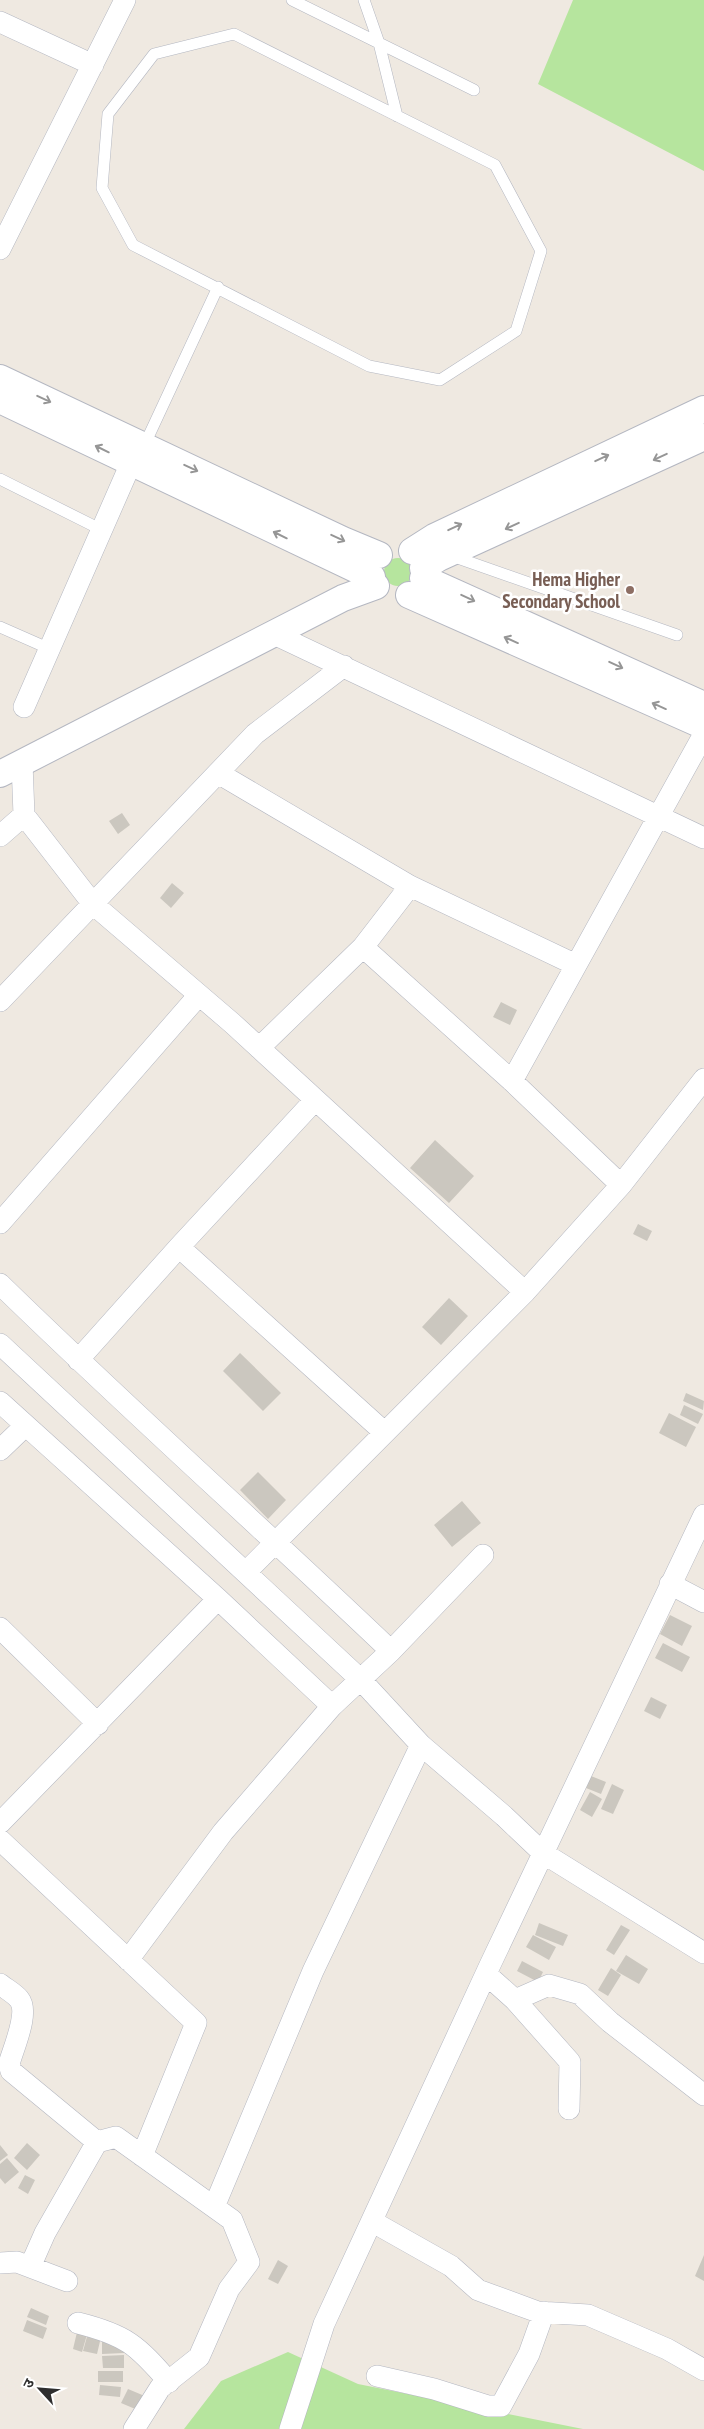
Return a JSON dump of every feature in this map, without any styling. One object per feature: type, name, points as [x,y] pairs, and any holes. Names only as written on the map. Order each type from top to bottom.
[{"type":"street","points":[[0,249],[125,0]]},
{"type":"street","points":[[0,22],[93,65]]},
{"type":"street","points":[[0,378],[137,454]]},
{"type":"street","points":[[0,400],[137,454],[344,540],[376,573],[383,594],[392,598],[402,598],[417,573],[434,537],[704,409]]},
{"type":"street","points":[[417,573],[449,555],[704,437]]},
{"type":"street","points":[[24,707],[137,454]]},
{"type":"street","points":[[525,1292],[259,1048],[93,904],[24,815],[11,768],[343,598],[376,573],[393,547],[403,547],[417,573],[704,726]]},
{"type":"street","points":[[417,573],[704,705]]},
{"type":"street","points":[[274,634],[704,838]]},
{"type":"street","points":[[0,1001],[255,734],[344,666]]},
{"type":"street","points":[[512,1081],[704,734]]},
{"type":"street","points":[[218,773],[410,886],[576,965]]},
{"type":"street","points":[[0,836],[24,815]]},
{"type":"street","points":[[259,1048],[363,947],[410,886]]},
{"type":"street","points":[[363,947],[512,1081],[621,1185]]},
{"type":"street","points":[[0,1223],[199,995]]},
{"type":"street","points":[[246,1572],[525,1292],[621,1185],[704,1079]]},
{"type":"street","points":[[78,1360],[315,1100]]},
{"type":"street","points":[[179,1247],[384,1432]]},
{"type":"street","points":[[0,1284],[78,1360],[276,1542],[391,1651]]},
{"type":"street","points":[[0,1344],[360,1680],[421,1745],[543,1852],[704,1953]]},
{"type":"street","points":[[0,1402],[218,1599],[332,1706]]},
{"type":"street","points":[[0,1450],[25,1426]]},
{"type":"street","points":[[290,2429],[324,2324],[373,2222],[543,1852],[704,1515]]},
{"type":"street","points":[[128,1960],[224,1832],[332,1706],[391,1651],[483,1555]]},
{"type":"street","points":[[670,1584],[704,1602]]},
{"type":"street","points":[[0,1823],[218,1599]]},
{"type":"street","points":[[0,1628],[98,1724]]},
{"type":"street","points":[[214,2207],[313,1971],[421,1745]]},
{"type":"street","points":[[0,1840],[196,2023],[142,2156]]},
{"type":"street","points":[[486,1974],[515,2000],[570,2062],[569,2109]]},
{"type":"street","points":[[0,1984],[19,1999],[22,2005],[23,2014],[9,2064],[11,2071],[97,2142]]},
{"type":"street","points":[[515,2000],[549,1985],[580,1994],[610,2022],[704,2095]]},
{"type":"street","points":[[30,2267],[44,2236],[97,2142],[116,2137],[232,2220],[249,2262],[229,2289],[204,2349],[153,2397],[134,2429]]},
{"type":"street","points":[[373,2222],[451,2266],[478,2290],[544,2312],[588,2315],[702,2364]]},
{"type":"street","points":[[0,2263],[17,2262],[67,2281]]},
{"type":"street","points":[[378,2376],[434,2389],[488,2406],[500,2406],[529,2354],[544,2312]]},
{"type":"street","points":[[78,2323],[107,2330],[128,2340],[142,2351],[181,2372]]},
{"type":"lane","points":[[292,0],[474,90]]},
{"type":"lane","points":[[364,0],[379,43],[397,116]]},
{"type":"lane","points":[[234,34],[397,116],[495,165],[541,251],[516,331],[440,380],[369,366],[218,287],[133,246],[102,188],[108,114],[154,54],[234,34]]},
{"type":"lane","points":[[137,454],[218,287]]},
{"type":"lane","points":[[0,479],[102,530]]},
{"type":"lane","points":[[449,555],[677,635]]},
{"type":"lane","points":[[0,627],[50,649]]},
{"type":"green space","points":[[573,0],[704,0],[704,171],[538,84]]},
{"type":"green space","points":[[398,558],[408,562],[412,572],[408,582],[398,586],[388,582],[384,572],[388,562]]},
{"type":"green space","points":[[288,2352],[358,2384],[583,2429],[184,2429],[221,2381]]},
{"type":"building","points":[[122,813],[130,825],[118,834],[109,821]]},
{"type":"building","points":[[172,883],[184,893],[171,908],[160,898]]},
{"type":"building","points":[[501,1002],[517,1010],[510,1025],[493,1017]]},
{"type":"building","points":[[435,1140],[474,1176],[449,1203],[410,1168]]},
{"type":"building","points":[[638,1224],[652,1231],[647,1241],[633,1234]]},
{"type":"building","points":[[449,1298],[468,1316],[441,1345],[422,1327]]},
{"type":"building","points":[[240,1353],[281,1393],[263,1411],[223,1371]]},
{"type":"building","points":[[686,1393],[704,1401],[703,1410],[683,1401]]},
{"type":"building","points":[[684,1405],[703,1414],[698,1424],[680,1415]]},
{"type":"building","points":[[669,1413],[696,1427],[686,1447],[659,1433]]},
{"type":"building","points":[[258,1472],[286,1500],[268,1519],[240,1490]]},
{"type":"building","points":[[462,1501],[481,1523],[452,1547],[434,1525]]},
{"type":"building","points":[[670,1615],[692,1626],[682,1646],[660,1634]]},
{"type":"building","points":[[663,1643],[690,1657],[682,1672],[655,1658]]},
{"type":"building","points":[[651,1697],[667,1705],[660,1719],[644,1711]]},
{"type":"building","points":[[591,1776],[606,1782],[601,1794],[586,1788]]},
{"type":"building","points":[[612,1784],[624,1790],[613,1814],[601,1809]]},
{"type":"building","points":[[590,1792],[602,1799],[592,1817],[580,1810]]},
{"type":"building","points":[[539,1923],[568,1935],[563,1946],[535,1935]]},
{"type":"building","points":[[621,1925],[630,1930],[614,1955],[606,1950]]},
{"type":"building","points":[[533,1935],[556,1947],[549,1960],[526,1947]]},
{"type":"building","points":[[626,1955],[648,1969],[639,1984],[616,1971]]},
{"type":"building","points":[[522,1961],[543,1972],[538,1982],[517,1971]]},
{"type":"building","points":[[611,1968],[621,1975],[608,1996],[598,1990]]},
{"type":"building","points":[[27,2143],[40,2155],[27,2170],[14,2158]]},
{"type":"building","points":[[0,2145],[8,2155],[0,2161]]},
{"type":"building","points":[[7,2158],[19,2172],[5,2184],[0,2178],[0,2164]]},
{"type":"building","points":[[25,2175],[35,2180],[28,2194],[18,2188]]},
{"type":"building","points":[[704,2255],[704,2281],[695,2276]]},
{"type":"building","points":[[278,2260],[288,2266],[278,2284],[268,2279]]},
{"type":"building","points":[[31,2308],[49,2316],[46,2325],[27,2317]]},
{"type":"building","points":[[27,2320],[47,2328],[43,2339],[23,2331]]},
{"type":"building","points":[[78,2328],[88,2331],[82,2352],[73,2349]]},
{"type":"building","points":[[88,2333],[101,2337],[97,2354],[83,2351]]},
{"type":"building","points":[[123,2341],[124,2353],[102,2354],[102,2342]]},
{"type":"building","points":[[124,2355],[124,2368],[103,2368],[102,2356]]},
{"type":"building","points":[[98,2371],[123,2371],[123,2382],[98,2382]]},
{"type":"building","points":[[100,2385],[121,2387],[120,2397],[99,2395]]},
{"type":"building","points":[[128,2389],[147,2397],[140,2411],[121,2403]]},
{"type":"place","name":"Hema Higher Secondary School","points":[[630,590]]}]
